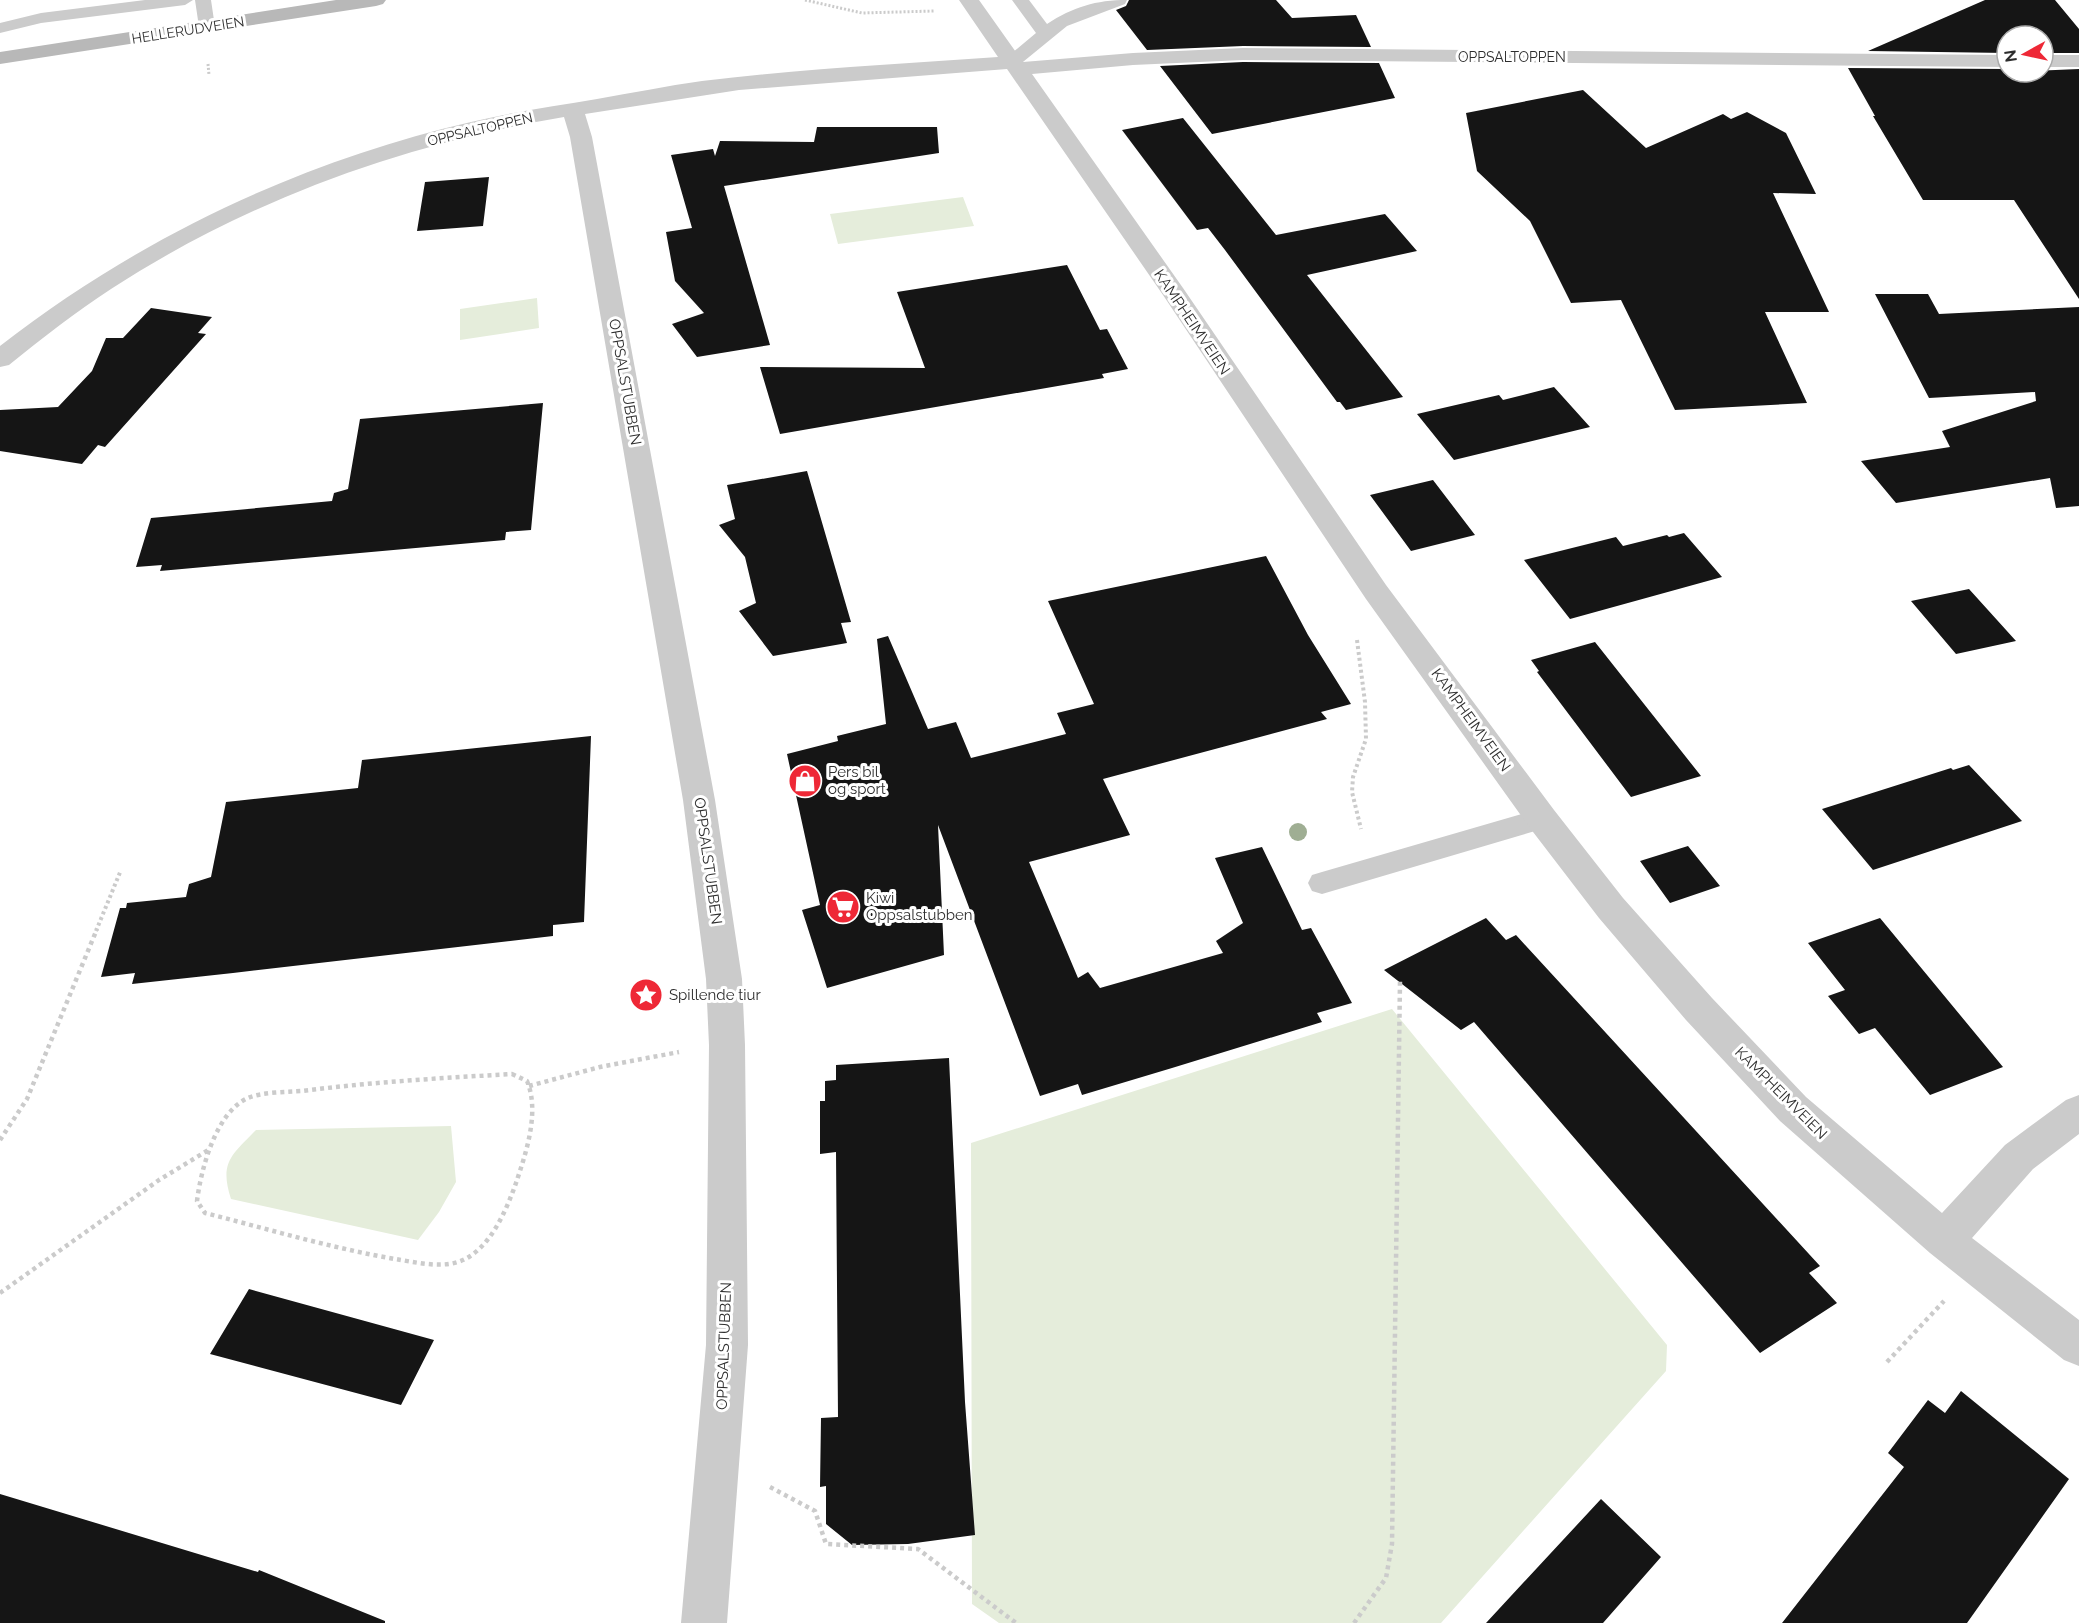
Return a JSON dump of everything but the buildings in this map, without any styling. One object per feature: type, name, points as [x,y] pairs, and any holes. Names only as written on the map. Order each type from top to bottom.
[{"type":"main road","name":"HELLERUDVEIEN","points":[[0,58],[376,0]]},
{"type":"street","name":"KAMPHEIMVEIEN","points":[[969,0],[1174,293],[1376,592],[1542,819],[1611,908],[1699,1009],[1793,1109],[1944,1240],[2079,1346]]},
{"type":"street","name":"OPPSALTOPPEN","points":[[0,359],[44,322],[144,256],[230,211],[303,181],[427,141],[490,124],[700,88],[1015,66],[1232,54],[1995,61]]},
{"type":"street","points":[[2055,61],[2079,61]]},
{"type":"street","name":"OPPSALSTUBBEN","points":[[573,110],[581,137],[699,800],[724,979],[727,1045],[728,1345],[704,1623]]},
{"type":"street","points":[[1944,1240],[2019,1157],[2079,1112]]},
{"type":"lane","points":[[0,28],[117,4],[185,0]]},
{"type":"lane","points":[[203,0],[207,27]]},
{"type":"lane","points":[[1020,0],[1045,33]]},
{"type":"lane","points":[[1015,66],[1045,33],[1069,19],[1119,0]]},
{"type":"lane","points":[[1323,883],[1542,819]]},
{"type":"path","points":[[806,0],[862,13],[944,11]]},
{"type":"path","points":[[1356,635],[1362,676],[1366,738],[1364,750],[1353,772],[1351,790],[1354,810],[1365,840],[1382,866]]},
{"type":"path","points":[[0,1140],[27,1099],[121,870]]},
{"type":"path","points":[[1354,1623],[1386,1578],[1392,1544],[1400,981]]},
{"type":"path","points":[[528,1086],[600,1067],[727,1045]]},
{"type":"path","points":[[512,1074],[527,1081],[528,1086],[531,1097],[527,1151],[510,1201],[498,1223],[476,1251],[457,1263],[445,1265],[379,1256],[205,1213],[197,1201],[210,1148],[223,1122],[238,1102],[249,1097],[364,1083],[512,1074]]},
{"type":"path","points":[[0,1293],[159,1180],[210,1148]]},
{"type":"path","points":[[1887,1362],[1976,1266]]},
{"type":"path","points":[[770,1487],[815,1510],[826,1544],[918,1549],[1016,1623]]},
{"type":"green space","points":[[963,197],[974,226],[838,244],[830,214]]},
{"type":"green space","points":[[537,298],[539,328],[460,340],[460,309]]},
{"type":"green space","points":[[1392,1009],[1667,1345],[1666,1371],[1441,1623],[999,1623],[972,1604],[971,1143]]},
{"type":"green space","points":[[451,1126],[456,1182],[439,1212],[418,1240],[231,1199],[226,1176],[227,1168],[234,1153],[256,1130]]},
{"type":"place","name":"Pers bil og sport","points":[[805,781]]},
{"type":"place","name":"Kiwi Oppsalstubben","points":[[843,907]]},
{"type":"place","name":"Spillende tiur","points":[[646,995]]}]
